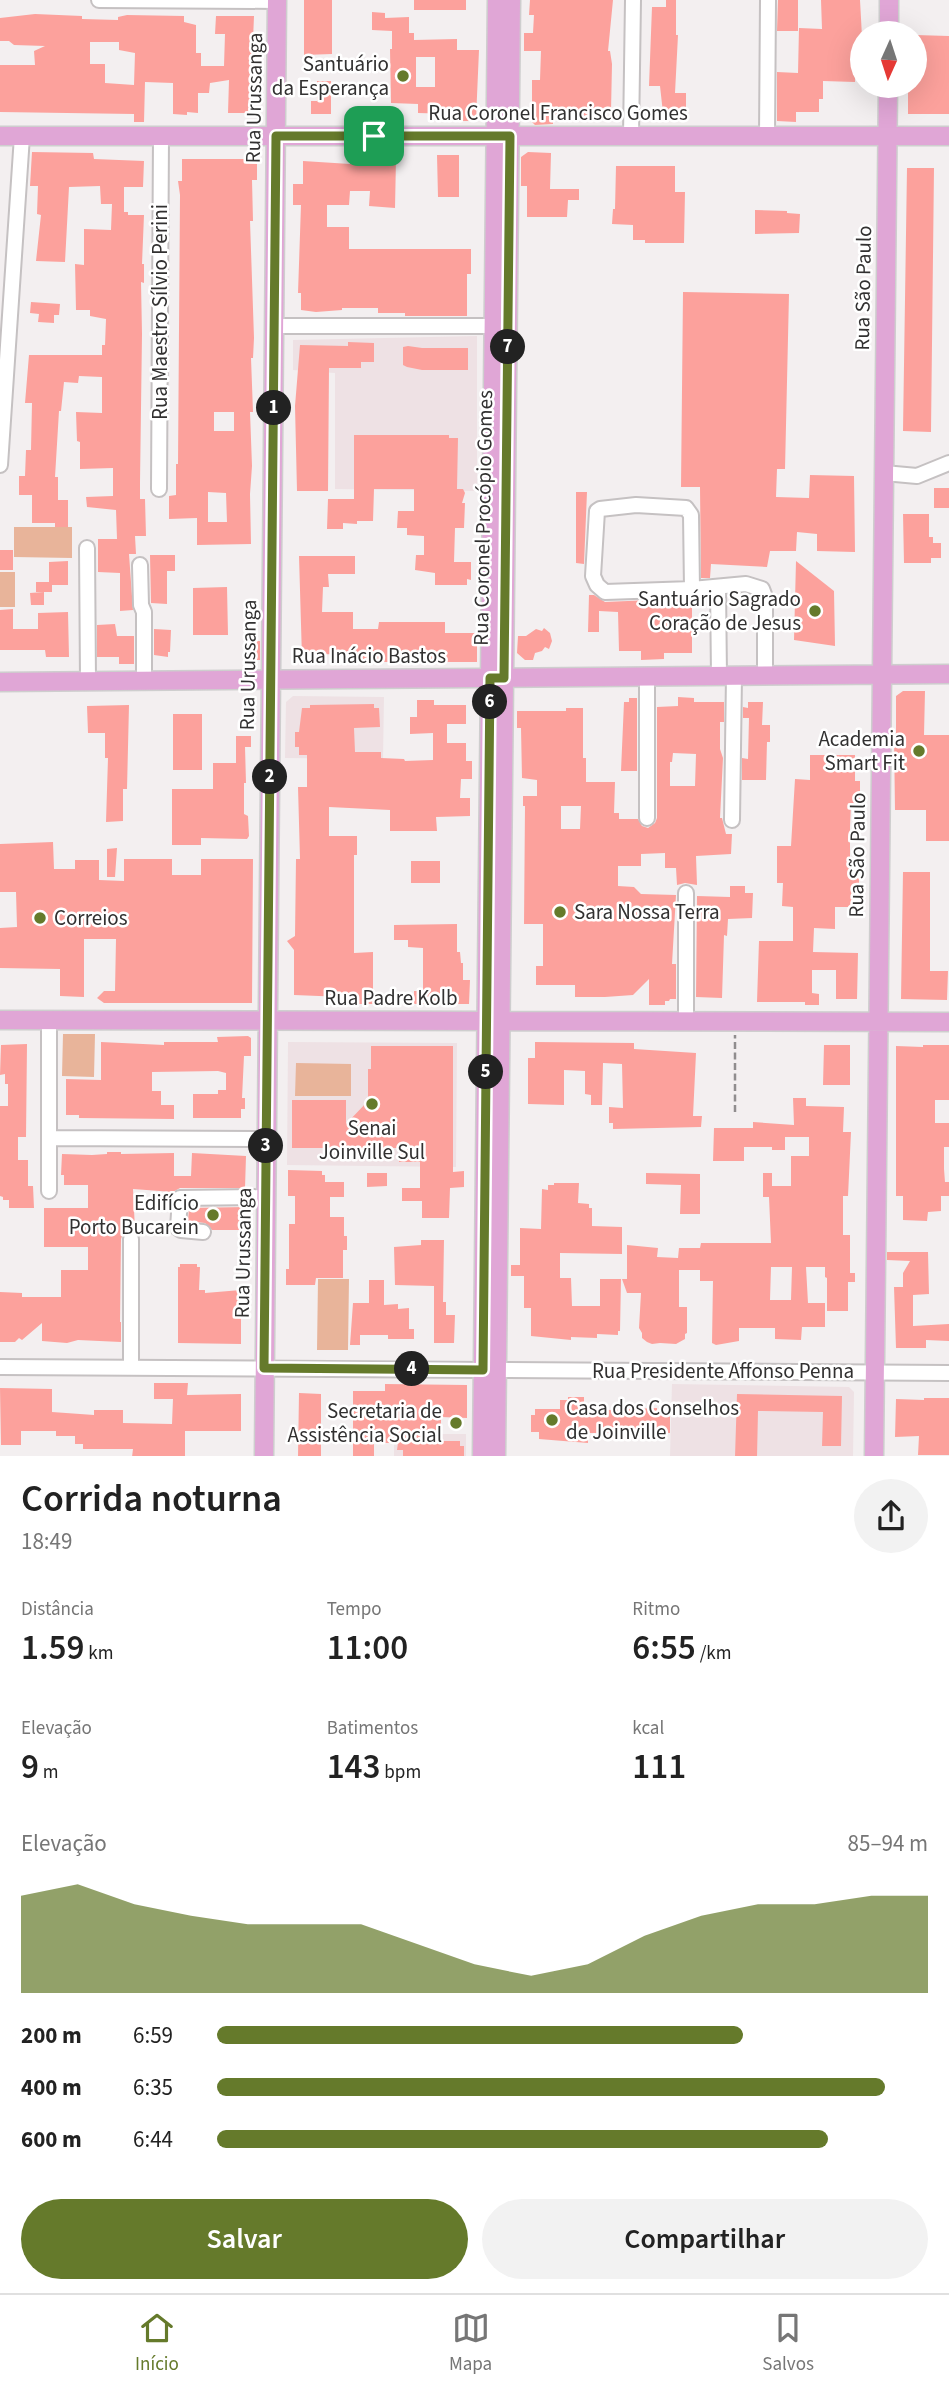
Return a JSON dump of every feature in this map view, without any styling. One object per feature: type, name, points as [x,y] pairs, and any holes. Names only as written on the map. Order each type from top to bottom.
[{"type":"main road","name":"Rua Coronel Procópio Gomes","points":[[482,1456],[490,1370],[494,1021],[503,136],[497,0]]},
{"type":"main road","name":"Rua Coronel Procópio Gomes","points":[[497,678],[494,326],[511,0]]},
{"type":"main road","points":[[889,0],[889,21]]},
{"type":"main road","name":"Rua Urussanga","points":[[264,1456],[277,1]]},
{"type":"main road","name":"Rua São Paulo","points":[[874,1456],[888,98]]},
{"type":"main road","name":"Rua Coronel Francisco Gomes","points":[[0,136],[949,136]]},
{"type":"main road","name":"Rua Inácio Bastos","points":[[0,682],[949,674]]},
{"type":"main road","name":"Rua Padre Kolb","points":[[0,1020],[949,1022]]},
{"type":"main road","name":"Rua Coronel Procópio Gomes","points":[[490,1370],[496,1456]]},
{"type":"street","points":[[99,0],[277,1]]},
{"type":"street","points":[[631,136],[633,0]]},
{"type":"street","points":[[767,136],[768,0]]},
{"type":"street","points":[[0,465],[22,136]]},
{"type":"street","name":"Rua Maestro Sílvio Perini","points":[[159,489],[161,136]]},
{"type":"street","points":[[274,326],[494,326]]},
{"type":"street","points":[[884,473],[916,476],[949,463]]},
{"type":"street","points":[[692,589],[691,515],[686,508],[636,505],[597,511],[593,576],[600,589],[606,592],[692,589],[746,584],[762,589],[765,597],[765,676]]},
{"type":"street","points":[[87,548],[88,681]]},
{"type":"street","points":[[140,565],[141,605],[144,612],[144,681]]},
{"type":"street","points":[[719,587],[727,676],[732,820]]},
{"type":"street","points":[[647,677],[647,818]]},
{"type":"street","points":[[685,1021],[686,893]]},
{"type":"street","points":[[49,1020],[49,1191]]},
{"type":"street","points":[[49,1138],[267,1139]]},
{"type":"street","points":[[203,1232],[178,1228],[180,1198],[266,1196]]},
{"type":"street","points":[[131,1239],[131,1367]]},
{"type":"street","name":"Rua Presidente Affonso Penna","points":[[0,1367],[949,1373]]},
{"type":"path","points":[[734,1112],[735,1021]]},
{"type":"shaded area","points":[[477,336],[477,491],[335,489],[335,373],[293,370],[293,340]]},
{"type":"shaded area","points":[[14,527],[72,527],[72,558],[14,557]]},
{"type":"shaded area","points":[[0,572],[15,572],[15,607],[0,607]]},
{"type":"shaded area","points":[[293,696],[384,697],[383,759],[285,758],[286,702]]},
{"type":"shaded area","points":[[63,1034],[95,1034],[94,1077],[62,1076]]},
{"type":"shaded area","name":"Senai Joinville Sul","points":[[288,1042],[457,1043],[456,1167],[287,1165]]},
{"type":"shaded area","points":[[296,1063],[351,1064],[351,1096],[295,1096]]},
{"type":"shaded area","points":[[318,1279],[349,1279],[348,1350],[317,1350]]},
{"type":"shaded area","points":[[672,1384],[849,1387],[854,1392],[853,1456],[670,1456]]},
{"type":"shaded area","points":[[413,1434],[466,1434],[466,1456],[394,1456],[394,1443],[413,1443]]},
{"type":"building","points":[[304,0],[332,0],[332,54],[304,55]]},
{"type":"building","points":[[414,0],[466,0],[466,10],[414,10]]},
{"type":"building","points":[[530,0],[613,0],[608,51],[612,64],[611,111],[603,110],[603,116],[553,115],[553,124],[535,125],[532,122],[532,80],[540,80],[541,51],[524,51],[524,33],[533,33],[534,15],[529,15]]},
{"type":"building","points":[[666,0],[676,0],[678,35],[675,93],[686,93],[686,113],[663,113],[660,86],[649,86],[652,7],[666,7]]},
{"type":"building","points":[[778,0],[798,0],[798,31],[777,31]]},
{"type":"building","points":[[821,0],[860,0],[861,21],[850,21],[850,82],[823,81],[823,99],[819,99],[819,112],[796,112],[796,122],[777,121],[777,72],[798,73],[799,28],[822,29]]},
{"type":"building","points":[[372,12],[385,13],[385,18],[409,17],[409,33],[414,33],[414,40],[457,39],[457,50],[479,50],[476,119],[453,121],[453,114],[418,113],[418,104],[391,103],[392,31],[372,30]],"holes":[[[416,57],[435,57],[435,87],[416,87]]]},
{"type":"building","points":[[35,14],[118,20],[118,17],[127,15],[184,16],[184,22],[196,25],[196,53],[201,53],[201,66],[224,66],[225,34],[215,34],[216,16],[254,16],[254,113],[228,113],[229,80],[210,83],[209,93],[198,93],[198,113],[187,112],[187,115],[173,114],[173,83],[145,82],[144,122],[134,122],[134,114],[0,112],[0,65],[35,65],[34,51],[45,46],[14,45],[9,41],[0,41],[0,18]],"holes":[[[90,42],[119,42],[119,50],[135,53],[134,85],[105,83],[105,64],[90,64]]]},
{"type":"building","points":[[928,35],[949,36],[949,114],[908,114],[908,98],[928,98]]},
{"type":"building","points":[[317,81],[331,81],[331,114],[311,114],[311,101],[317,101]]},
{"type":"building","points":[[32,152],[93,153],[94,159],[144,161],[143,187],[124,187],[124,212],[128,212],[128,215],[144,215],[140,499],[145,499],[146,536],[135,536],[136,554],[129,554],[133,610],[120,611],[120,573],[98,572],[98,539],[117,539],[116,510],[87,507],[86,497],[113,496],[113,468],[80,469],[76,412],[102,413],[102,377],[79,376],[78,383],[64,382],[59,411],[55,477],[58,477],[58,500],[68,500],[68,527],[55,527],[55,523],[32,523],[32,495],[19,495],[19,476],[25,476],[26,450],[31,450],[32,403],[25,403],[29,355],[102,355],[106,319],[90,316],[90,310],[76,310],[75,264],[84,265],[84,229],[111,230],[112,204],[101,204],[100,186],[69,187],[65,262],[36,261],[41,215],[37,214],[38,186],[30,186]]},
{"type":"building","points":[[528,152],[551,153],[550,189],[579,189],[579,200],[568,200],[567,217],[527,217],[527,186],[521,186],[521,157]]},
{"type":"building","points":[[350,153],[371,154],[371,158],[396,159],[395,208],[369,206],[370,191],[350,191],[349,205],[327,205],[327,227],[349,227],[349,249],[471,249],[471,274],[467,274],[467,316],[405,316],[405,313],[378,313],[378,308],[342,308],[316,312],[301,310],[301,293],[298,293],[301,205],[293,205],[293,184],[303,184],[303,161],[350,164]]},
{"type":"building","points":[[437,155],[459,155],[459,197],[438,197]]},
{"type":"building","points":[[182,159],[257,159],[257,180],[252,180],[253,221],[250,221],[254,338],[251,358],[253,412],[250,412],[251,544],[197,545],[197,518],[169,519],[169,496],[176,495],[178,464],[178,181],[182,181]],"holes":[[[214,412],[234,412],[234,431],[214,431]],[[208,492],[226,493],[227,522],[208,522]]]},
{"type":"building","points":[[616,166],[675,166],[675,192],[685,192],[684,243],[645,243],[645,240],[633,240],[633,225],[612,224]]},
{"type":"building","points":[[907,168],[934,168],[931,432],[903,431]]},
{"type":"building","points":[[755,210],[800,214],[799,233],[755,234]]},
{"type":"building","points":[[683,292],[789,294],[785,469],[777,469],[776,497],[809,498],[810,475],[854,476],[855,552],[817,551],[817,534],[797,532],[796,551],[770,551],[767,567],[711,564],[710,578],[701,578],[700,487],[681,487]]},
{"type":"building","points":[[31,302],[60,304],[59,315],[54,315],[54,323],[38,322],[39,314],[30,313]]},
{"type":"building","points":[[348,342],[374,343],[374,362],[361,362],[361,368],[329,368],[328,491],[297,491],[295,406],[300,345],[348,346]]},
{"type":"building","points":[[403,347],[468,348],[468,370],[422,370],[407,367],[403,365]]},
{"type":"building","points":[[354,435],[449,435],[449,438],[458,438],[457,489],[463,489],[465,493],[462,503],[465,503],[464,528],[455,528],[454,562],[471,562],[471,580],[467,579],[467,585],[435,585],[435,573],[415,570],[416,555],[424,555],[424,536],[407,535],[407,528],[397,528],[398,511],[414,511],[414,489],[374,489],[373,521],[343,523],[343,529],[327,529],[328,499],[354,499]]},
{"type":"building","points":[[934,488],[949,488],[949,508],[934,508]]},
{"type":"building","points":[[576,492],[587,492],[584,564],[576,563]]},
{"type":"building","points":[[903,514],[929,514],[929,537],[933,537],[933,543],[941,543],[941,558],[931,558],[931,563],[904,563]]},
{"type":"building","points":[[0,550],[13,550],[13,570],[0,570]]},
{"type":"building","points":[[150,555],[175,555],[175,571],[167,571],[167,604],[151,603]]},
{"type":"building","points":[[299,556],[355,556],[355,574],[328,574],[329,587],[323,587],[322,612],[353,612],[353,629],[378,629],[379,622],[445,622],[445,633],[477,633],[477,662],[359,662],[359,655],[319,654],[319,658],[302,658]]},
{"type":"building","points":[[68,561],[68,585],[52,585],[52,592],[36,592],[36,582],[49,582],[49,562]]},
{"type":"building","name":"Santuário Sagrado Coração de Jesus","points":[[796,561],[834,591],[835,646],[794,640]]},
{"type":"building","points":[[227,587],[228,635],[193,635],[193,588]]},
{"type":"building","points":[[44,592],[44,605],[31,605],[30,593]]},
{"type":"building","points":[[589,595],[605,602],[697,598],[697,606],[692,606],[692,653],[664,653],[664,659],[641,660],[641,651],[619,651],[618,612],[599,611],[599,632],[588,632]]},
{"type":"building","points":[[13,609],[13,629],[38,629],[38,613],[68,612],[69,657],[46,657],[45,650],[0,650],[0,610]]},
{"type":"building","points":[[115,624],[117,636],[134,636],[134,664],[119,664],[119,657],[97,657],[97,625]]},
{"type":"building","points":[[544,628],[550,633],[552,641],[549,649],[545,647],[535,653],[533,660],[525,660],[517,653],[518,636],[526,636],[536,629],[542,631]]},
{"type":"building","points":[[154,629],[171,630],[168,657],[154,655]]},
{"type":"building","points":[[250,641],[260,641],[260,660],[250,660]]},
{"type":"building","points":[[903,691],[925,691],[924,735],[949,735],[949,841],[926,841],[926,810],[895,810],[896,696]]},
{"type":"building","points":[[678,697],[694,698],[694,702],[724,702],[724,722],[720,722],[720,749],[723,758],[720,818],[726,834],[732,834],[731,854],[696,856],[697,885],[677,885],[676,868],[665,868],[665,853],[641,854],[641,866],[618,866],[618,886],[634,887],[641,894],[676,895],[672,964],[676,964],[676,999],[665,1001],[665,1005],[649,1005],[649,979],[633,995],[605,997],[575,997],[575,985],[536,985],[536,966],[543,966],[543,924],[524,924],[523,796],[537,796],[537,780],[522,778],[521,728],[517,728],[517,711],[566,711],[566,708],[583,708],[586,782],[615,782],[614,813],[619,813],[619,819],[638,819],[642,826],[648,828],[657,818],[657,707],[678,706]],"holes":[[[673,753],[696,754],[695,786],[670,786],[670,762]],[[561,806],[581,806],[580,829],[561,829]]]},
{"type":"building","points":[[629,698],[637,698],[637,771],[621,771],[624,702],[629,702]]},
{"type":"building","points":[[417,700],[434,700],[434,705],[466,705],[466,724],[447,724],[447,743],[466,743],[466,761],[472,761],[472,779],[461,779],[460,798],[470,798],[470,816],[436,817],[437,831],[390,831],[390,810],[329,807],[329,836],[357,836],[357,855],[354,855],[354,953],[373,952],[373,1004],[344,1004],[344,997],[294,995],[294,950],[287,941],[295,936],[296,859],[300,859],[298,787],[307,787],[307,755],[299,755],[299,747],[295,747],[295,732],[299,732],[302,708],[310,708],[310,705],[374,704],[374,708],[379,708],[380,727],[354,728],[355,752],[381,752],[381,758],[405,761],[433,760],[433,733],[410,734],[410,717],[417,717]]},
{"type":"building","points":[[748,702],[763,702],[762,725],[770,725],[766,780],[742,780],[742,758],[748,759],[749,718],[743,718],[743,707],[748,708]]},
{"type":"building","points":[[129,705],[127,789],[123,789],[123,821],[106,822],[108,758],[105,758],[105,733],[88,733],[87,706]]},
{"type":"building","points":[[173,714],[202,714],[202,770],[173,770]]},
{"type":"building","points":[[236,736],[251,736],[251,747],[245,747],[244,783],[244,814],[248,816],[249,836],[247,839],[201,838],[201,845],[172,845],[172,789],[213,789],[213,763],[236,763]]},
{"type":"building","points":[[810,755],[855,755],[855,781],[860,781],[860,804],[851,804],[850,858],[859,858],[859,907],[835,907],[835,929],[814,928],[813,952],[858,953],[857,999],[836,999],[836,970],[812,970],[812,993],[819,994],[819,1005],[805,1005],[805,1002],[757,1002],[759,941],[793,941],[793,907],[782,906],[783,883],[777,883],[777,846],[791,846],[795,779],[810,780]]},
{"type":"building","points":[[53,842],[54,869],[75,869],[75,860],[99,860],[99,880],[124,881],[124,859],[172,859],[172,875],[201,875],[201,859],[253,859],[252,1003],[104,1003],[97,998],[104,991],[115,991],[116,939],[84,939],[84,997],[60,996],[60,969],[0,968],[0,928],[17,927],[16,892],[0,892],[0,844]]},
{"type":"building","points":[[117,848],[115,877],[107,877],[107,849]]},
{"type":"building","points":[[411,861],[440,861],[440,883],[411,883]]},
{"type":"building","points":[[903,872],[930,872],[930,971],[948,971],[947,1000],[901,999]]},
{"type":"building","points":[[730,886],[745,886],[745,893],[753,893],[752,918],[728,919],[727,936],[724,935],[722,998],[696,997],[697,896],[730,897]]},
{"type":"building","points":[[457,924],[457,952],[460,952],[463,963],[463,980],[470,980],[469,1004],[414,1004],[414,991],[423,991],[423,948],[408,947],[408,940],[394,940],[394,925]]},
{"type":"building","points":[[217,1037],[251,1038],[251,1056],[244,1056],[242,1098],[245,1098],[245,1109],[241,1109],[241,1118],[193,1118],[193,1094],[218,1094],[218,1090],[226,1090],[226,1073],[218,1071],[152,1072],[152,1091],[161,1091],[161,1105],[174,1105],[174,1119],[79,1118],[79,1115],[66,1115],[66,1079],[101,1080],[101,1042],[164,1045],[164,1042],[218,1042]]},
{"type":"building","points":[[535,1042],[634,1043],[634,1049],[696,1053],[693,1116],[702,1116],[701,1127],[613,1129],[613,1123],[609,1123],[609,1107],[623,1108],[622,1064],[603,1063],[602,1105],[591,1105],[591,1095],[585,1094],[585,1071],[564,1070],[564,1105],[528,1104],[528,1058],[535,1058]]},
{"type":"building","points":[[27,1044],[26,1137],[18,1137],[18,1160],[28,1160],[28,1186],[33,1186],[34,1208],[9,1208],[9,1200],[3,1200],[0,1196],[0,1106],[8,1106],[8,1084],[5,1084],[5,1074],[0,1075],[1,1045]]},
{"type":"building","points":[[824,1045],[850,1045],[850,1085],[823,1085]]},
{"type":"building","points":[[949,1045],[949,1100],[935,1100],[935,1123],[949,1123],[949,1147],[944,1147],[944,1169],[945,1182],[949,1182],[949,1196],[941,1196],[941,1211],[928,1212],[927,1221],[903,1220],[903,1196],[896,1196],[896,1046]]},
{"type":"building","name":"Senai Joinville Sul","points":[[371,1046],[453,1046],[453,1172],[464,1171],[464,1187],[450,1188],[449,1218],[422,1218],[422,1201],[402,1201],[402,1188],[420,1188],[420,1162],[399,1162],[399,1148],[292,1148],[292,1100],[346,1100],[346,1124],[368,1101]]},
{"type":"building","points":[[793,1098],[806,1098],[806,1106],[844,1107],[843,1132],[851,1132],[848,1196],[843,1196],[843,1235],[850,1235],[850,1273],[855,1273],[855,1282],[848,1282],[848,1311],[827,1311],[825,1267],[806,1267],[808,1303],[825,1303],[825,1327],[802,1327],[801,1340],[775,1339],[775,1328],[739,1328],[739,1341],[716,1345],[712,1343],[713,1281],[700,1281],[700,1270],[679,1270],[679,1307],[687,1307],[685,1339],[676,1344],[647,1342],[642,1338],[639,1328],[641,1293],[627,1293],[622,1279],[627,1279],[627,1245],[658,1248],[657,1257],[678,1258],[679,1248],[700,1248],[701,1243],[771,1243],[769,1197],[763,1197],[763,1173],[772,1173],[772,1186],[791,1186],[791,1156],[809,1156],[809,1137],[785,1137],[785,1150],[744,1147],[744,1161],[713,1161],[714,1128],[753,1128],[753,1122],[794,1125]],"holes":[[[771,1267],[792,1267],[791,1300],[770,1300]]]},
{"type":"building","points":[[107,1152],[174,1153],[174,1176],[191,1176],[192,1153],[246,1156],[245,1188],[180,1188],[173,1192],[133,1189],[135,1230],[124,1230],[121,1239],[121,1342],[42,1341],[42,1323],[22,1340],[19,1338],[15,1342],[0,1342],[0,1292],[22,1293],[22,1297],[61,1297],[61,1270],[88,1270],[88,1247],[44,1247],[44,1208],[88,1208],[88,1185],[64,1185],[64,1175],[61,1175],[62,1154],[92,1155]]},
{"type":"building","points":[[288,1170],[322,1171],[325,1182],[344,1182],[344,1197],[330,1197],[330,1217],[344,1217],[347,1250],[343,1250],[343,1278],[316,1278],[315,1285],[286,1285],[286,1269],[289,1269],[289,1224],[295,1224],[295,1196],[288,1196]]},
{"type":"building","points":[[367,1173],[387,1173],[387,1186],[367,1187]]},
{"type":"building","points":[[646,1173],[700,1174],[700,1214],[680,1214],[681,1185],[646,1184]]},
{"type":"building","points":[[579,1183],[578,1203],[589,1204],[589,1208],[592,1208],[592,1226],[622,1227],[622,1254],[560,1253],[560,1278],[571,1278],[572,1306],[600,1306],[600,1279],[621,1279],[618,1335],[597,1334],[597,1338],[571,1337],[571,1340],[531,1336],[531,1308],[524,1308],[524,1276],[511,1276],[511,1265],[520,1265],[520,1228],[541,1229],[542,1189],[548,1190],[548,1185]]},
{"type":"building","points":[[246,1207],[246,1230],[212,1230],[205,1223],[188,1221],[189,1208]]},
{"type":"building","points":[[421,1240],[444,1240],[443,1302],[446,1302],[446,1315],[455,1315],[454,1343],[434,1343],[434,1286],[395,1285],[394,1247],[421,1245]]},
{"type":"building","points":[[887,1252],[928,1252],[929,1294],[913,1295],[913,1326],[949,1324],[949,1341],[926,1340],[926,1348],[896,1348],[894,1287],[903,1287],[903,1273],[910,1261],[887,1260]]},
{"type":"building","points":[[180,1264],[197,1264],[197,1267],[200,1267],[199,1290],[205,1290],[205,1293],[241,1290],[241,1344],[178,1343]]},
{"type":"building","points":[[369,1280],[384,1280],[384,1305],[398,1304],[398,1309],[409,1308],[409,1329],[414,1329],[414,1339],[360,1335],[360,1345],[350,1345],[353,1303],[369,1303]]},
{"type":"building","points":[[154,1383],[188,1383],[187,1395],[241,1394],[241,1431],[185,1431],[185,1456],[132,1456],[133,1449],[83,1449],[83,1444],[75,1444],[75,1436],[56,1436],[56,1431],[21,1431],[21,1445],[1,1445],[0,1388],[52,1389],[52,1412],[94,1415],[94,1410],[123,1410],[123,1423],[172,1424],[173,1399],[154,1399]]},
{"type":"building","points":[[385,1384],[467,1385],[467,1418],[441,1417],[441,1441],[460,1441],[460,1446],[464,1446],[464,1456],[403,1456],[403,1450],[397,1450],[398,1443],[374,1443],[374,1456],[353,1456],[353,1391],[385,1391]]},
{"type":"building","points":[[299,1393],[321,1394],[321,1456],[298,1456]]},
{"type":"building","points":[[737,1394],[842,1396],[841,1446],[822,1446],[823,1412],[758,1411],[757,1456],[735,1456]]},
{"type":"building","points":[[568,1397],[584,1397],[584,1411],[657,1408],[657,1411],[670,1411],[670,1433],[588,1433],[588,1443],[539,1439],[539,1432],[531,1432],[531,1415],[535,1415],[535,1409],[560,1409],[560,1400],[568,1400]]},
{"type":"building","points":[[949,1398],[949,1455],[918,1455],[919,1436],[895,1437],[896,1399]]},
{"type":"place","name":"Santuário da Esperança","points":[[403,76]]},
{"type":"place","name":"Santuário Sagrado Coração de Jesus","points":[[815,611]]},
{"type":"place","name":"Academia Smart Fit","points":[[919,751]]},
{"type":"place","name":"Sara Nossa Terra","points":[[560,912]]},
{"type":"place","name":"Correios","points":[[40,918]]},
{"type":"place","name":"Senai Joinville Sul","points":[[372,1104]]},
{"type":"place","name":"Edifício Porto Bucarein","points":[[213,1215]]},
{"type":"place","name":"Casa dos Conselhos de Joinville","points":[[552,1420]]},
{"type":"place","name":"Secretaria de Assistência Social","points":[[456,1423]]},
{"type":"route","points":[[276,136],[374,136],[510,136],[504,678],[490,678],[483,1370],[264,1368],[276,136]]}]
